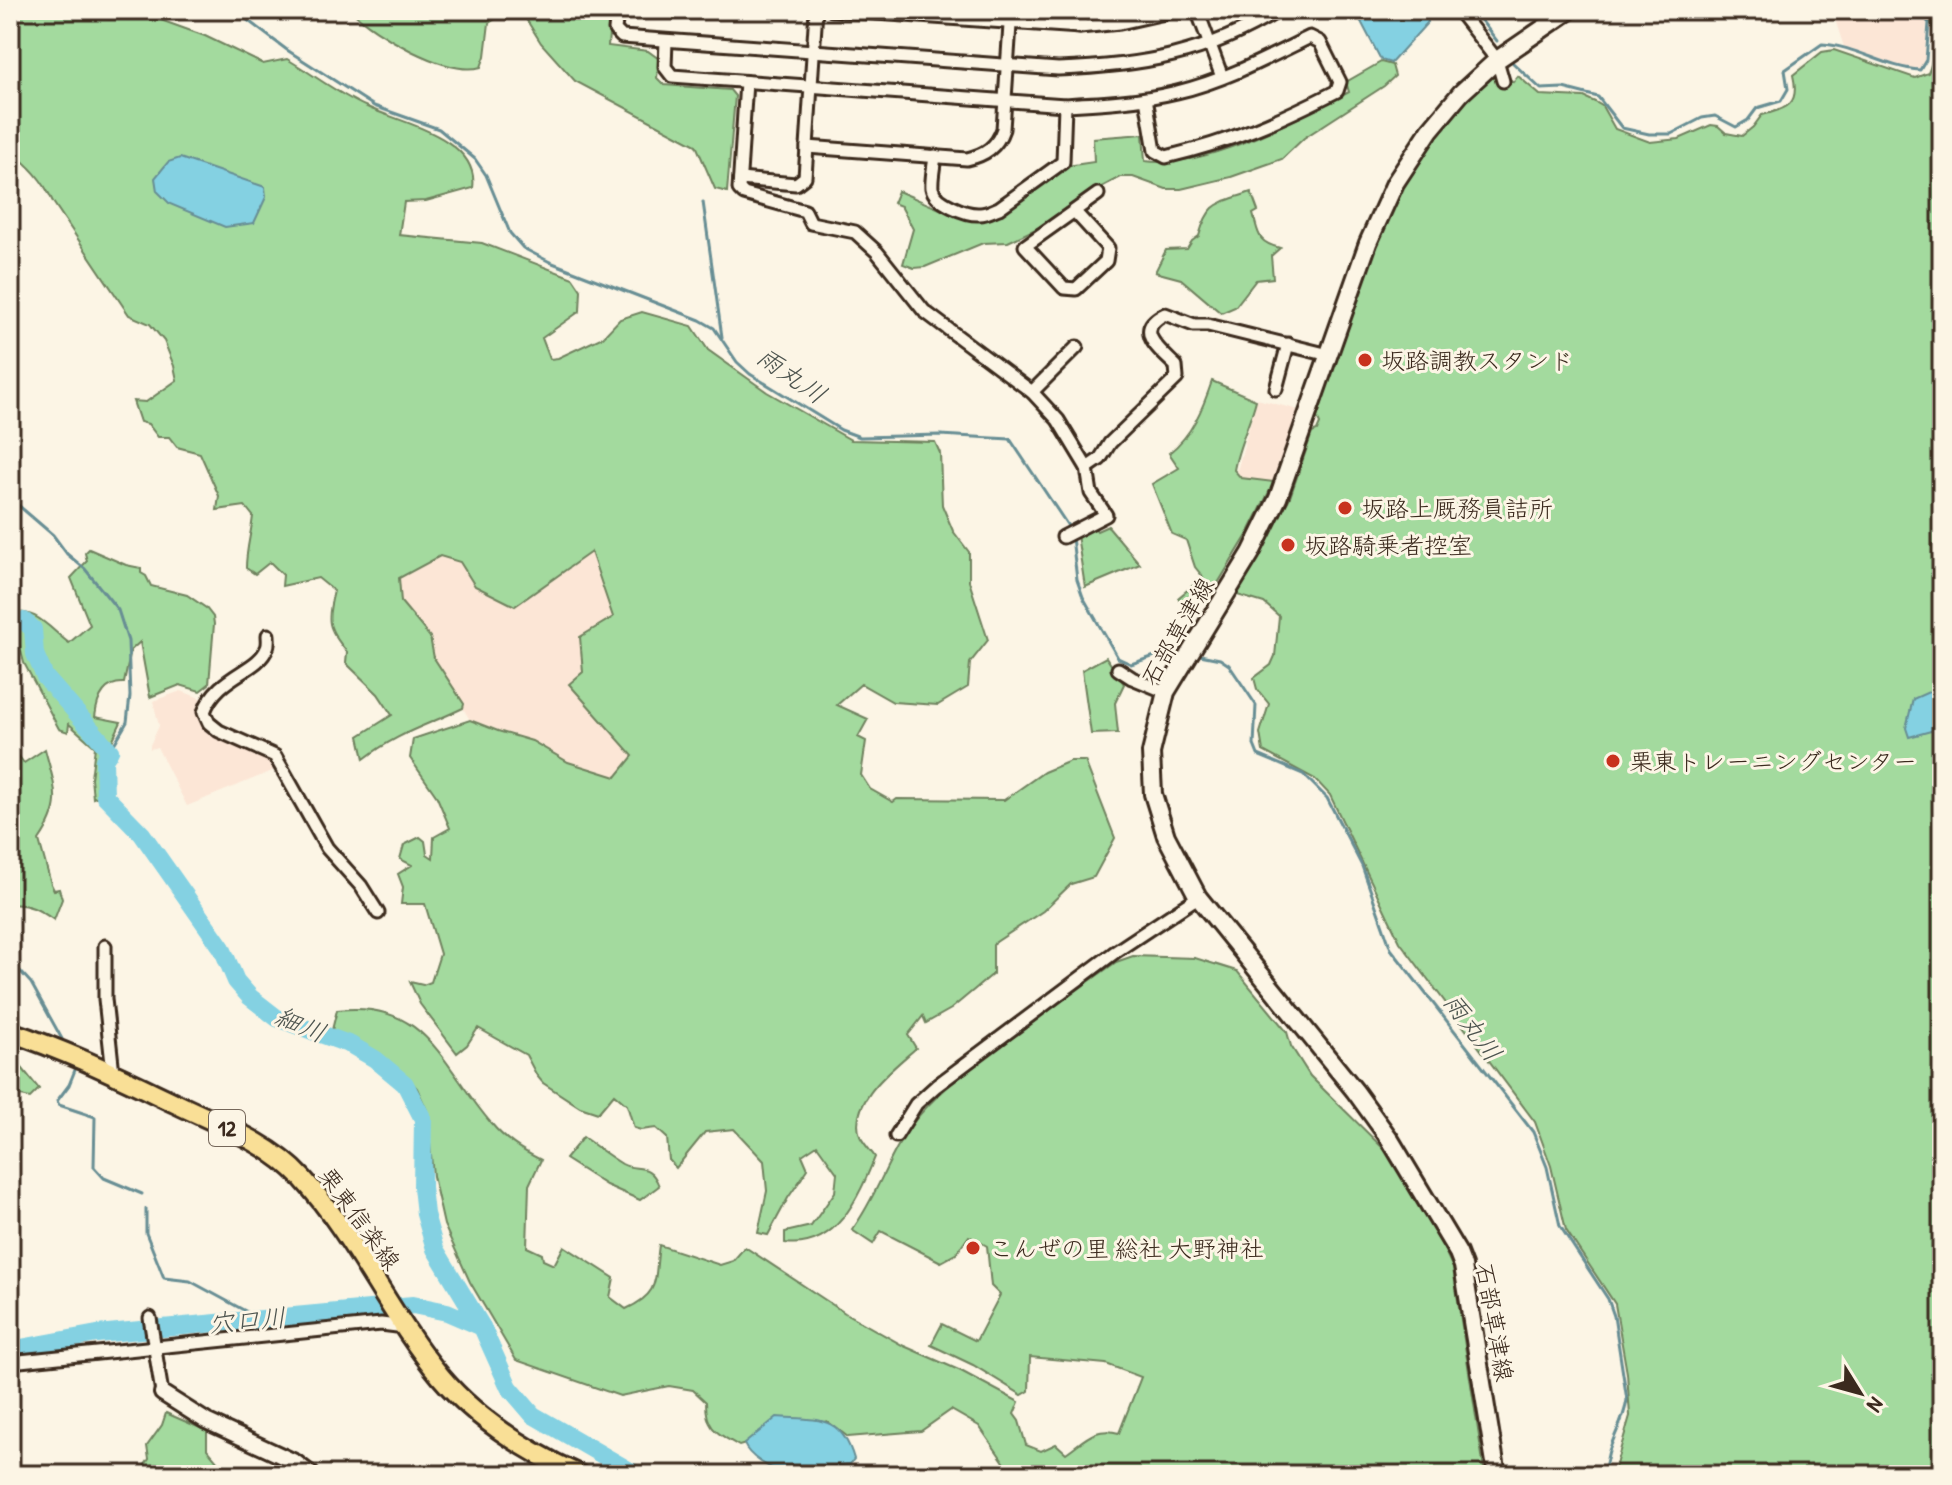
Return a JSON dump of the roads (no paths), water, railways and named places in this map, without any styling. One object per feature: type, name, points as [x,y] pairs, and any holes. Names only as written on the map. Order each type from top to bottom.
[{"type":"main road","name":"石部草津線","points":[[1497,1475],[1463,1266],[1458,1253],[1389,1138],[1198,897],[1166,836],[1153,794],[1153,739],[1166,692],[1251,553],[1278,498],[1368,243],[1395,183],[1430,130],[1461,93],[1497,60],[1570,10]]},
{"type":"main road","name":"栗東信楽線","points":[[10,1032],[113,1073],[265,1147],[277,1156],[301,1176],[335,1219],[441,1377],[471,1408],[525,1447],[579,1475]]},
{"type":"street","points":[[617,10],[615,30],[622,37],[1058,69],[1114,67],[1171,58],[1235,35],[1279,10]]},
{"type":"street","points":[[740,179],[796,184],[805,177],[816,10]]},
{"type":"street","points":[[832,10],[1010,16],[1080,27],[1120,23],[1178,10]]},
{"type":"street","points":[[1080,27],[1081,10]]},
{"type":"street","points":[[1197,10],[1222,77]]},
{"type":"street","points":[[1458,10],[1497,60],[1503,81]]},
{"type":"street","points":[[807,147],[967,159],[986,152],[999,138],[1005,100],[1010,16]]},
{"type":"street","points":[[666,41],[665,67],[672,76],[1065,105],[1178,92],[1222,77],[1310,37],[1320,42],[1340,82],[1337,91],[1273,124],[1217,145],[1166,157],[1155,151],[1146,98]]},
{"type":"street","points":[[746,82],[739,189],[744,194],[805,211],[811,223],[855,232],[877,252],[924,311],[1032,392],[1058,420],[1087,468],[1091,493],[1106,515],[1069,535]]},
{"type":"street","points":[[935,156],[932,190],[938,199],[966,212],[977,215],[987,213],[999,208],[1063,162],[1065,105]]},
{"type":"street","points":[[1075,212],[1108,248],[1106,261],[1076,289],[1064,288],[1025,246],[1098,194]]},
{"type":"street","points":[[1087,468],[1100,459],[1110,443],[1177,378],[1176,366],[1151,342],[1150,329],[1154,319],[1165,314],[1194,325],[1208,325],[1329,355]]},
{"type":"street","points":[[1276,389],[1288,344]]},
{"type":"street","points":[[1032,392],[1077,347]]},
{"type":"street","points":[[268,635],[267,648],[259,658],[217,688],[204,712],[209,723],[219,731],[275,756],[327,848],[361,886],[378,913]]},
{"type":"street","points":[[1118,669],[1166,692]]},
{"type":"street","points":[[896,1136],[916,1104],[974,1056],[1115,952],[1198,897]]},
{"type":"street","points":[[105,946],[105,999],[113,1073]]},
{"type":"street","points":[[150,1318],[162,1393],[206,1421],[295,1462],[312,1475]]},
{"type":"street","points":[[10,1362],[97,1355],[153,1341],[403,1323]]},
{"type":"water","points":[[1355,10],[1425,10],[1428,22],[1391,63],[1381,60]]},
{"type":"water","points":[[180,158],[265,187],[266,197],[254,223],[225,227],[170,204],[157,191],[155,178],[168,162]]},
{"type":"water","points":[[1942,686],[1942,728],[1909,737],[1906,728],[1913,699]]},
{"type":"water","points":[[777,1417],[826,1422],[842,1434],[854,1459],[850,1464],[783,1472],[766,1465],[755,1458],[744,1444]]},
{"type":"waterway","name":"雨丸川","points":[[234,10],[287,50],[374,106],[439,129],[475,159],[486,175],[510,233],[523,248],[550,262],[714,328],[737,362],[750,374],[841,430],[860,437],[940,435],[1010,439],[1070,529]]},
{"type":"waterway","points":[[1473,10],[1497,41]]},
{"type":"waterway","points":[[1513,63],[1541,89],[1563,88],[1598,97],[1622,128],[1649,134],[1671,134],[1702,118],[1715,116],[1736,127],[1748,120],[1757,108],[1781,101],[1788,89],[1785,70],[1822,44],[1920,70],[1926,60],[1929,23],[1918,10]]},
{"type":"waterway","points":[[703,202],[722,337]]},
{"type":"waterway","name":"細川","points":[[10,505],[18,505],[53,535],[118,610],[128,641],[130,696],[127,722],[110,751]]},
{"type":"waterway","name":"雨丸川","points":[[1072,537],[1077,580],[1083,597],[1118,658],[1131,664],[1167,652]]},
{"type":"waterway","name":"細川","points":[[10,621],[24,621],[33,629],[35,654],[45,677],[110,751],[104,760],[105,796],[142,834],[222,948],[236,981],[250,997],[277,1018],[351,1045],[375,1059],[405,1084],[423,1119],[422,1187],[425,1214],[435,1249],[482,1327],[509,1387],[533,1415],[637,1475]]},
{"type":"waterway","name":"雨丸川","points":[[1200,655],[1220,659],[1229,665],[1256,705],[1254,745],[1258,755],[1303,774],[1327,798],[1362,866],[1391,949],[1533,1132],[1547,1167],[1560,1226],[1608,1299],[1614,1316],[1627,1400],[1608,1455],[1605,1475]]},
{"type":"waterway","points":[[10,960],[31,983],[62,1039]]},
{"type":"waterway","points":[[75,1070],[57,1101],[59,1105],[95,1117],[94,1167],[104,1178],[142,1194]]},
{"type":"waterway","points":[[146,1209],[146,1233],[164,1278],[190,1281],[262,1320]]},
{"type":"waterway","name":"穴口川","points":[[10,1350],[97,1334],[413,1305],[447,1312],[482,1327]]},
{"type":"place","name":"坂路調教スタンド","points":[[1365,360]]},
{"type":"place","name":"坂路上厩務員詰所","points":[[1345,508]]},
{"type":"place","name":"坂路騎乗者控室","points":[[1288,545]]},
{"type":"place","name":"栗東トレーニングセンター","points":[[1613,761]]},
{"type":"place","name":"こんぜの里 総社 大野神社","points":[[973,1248]]}]
